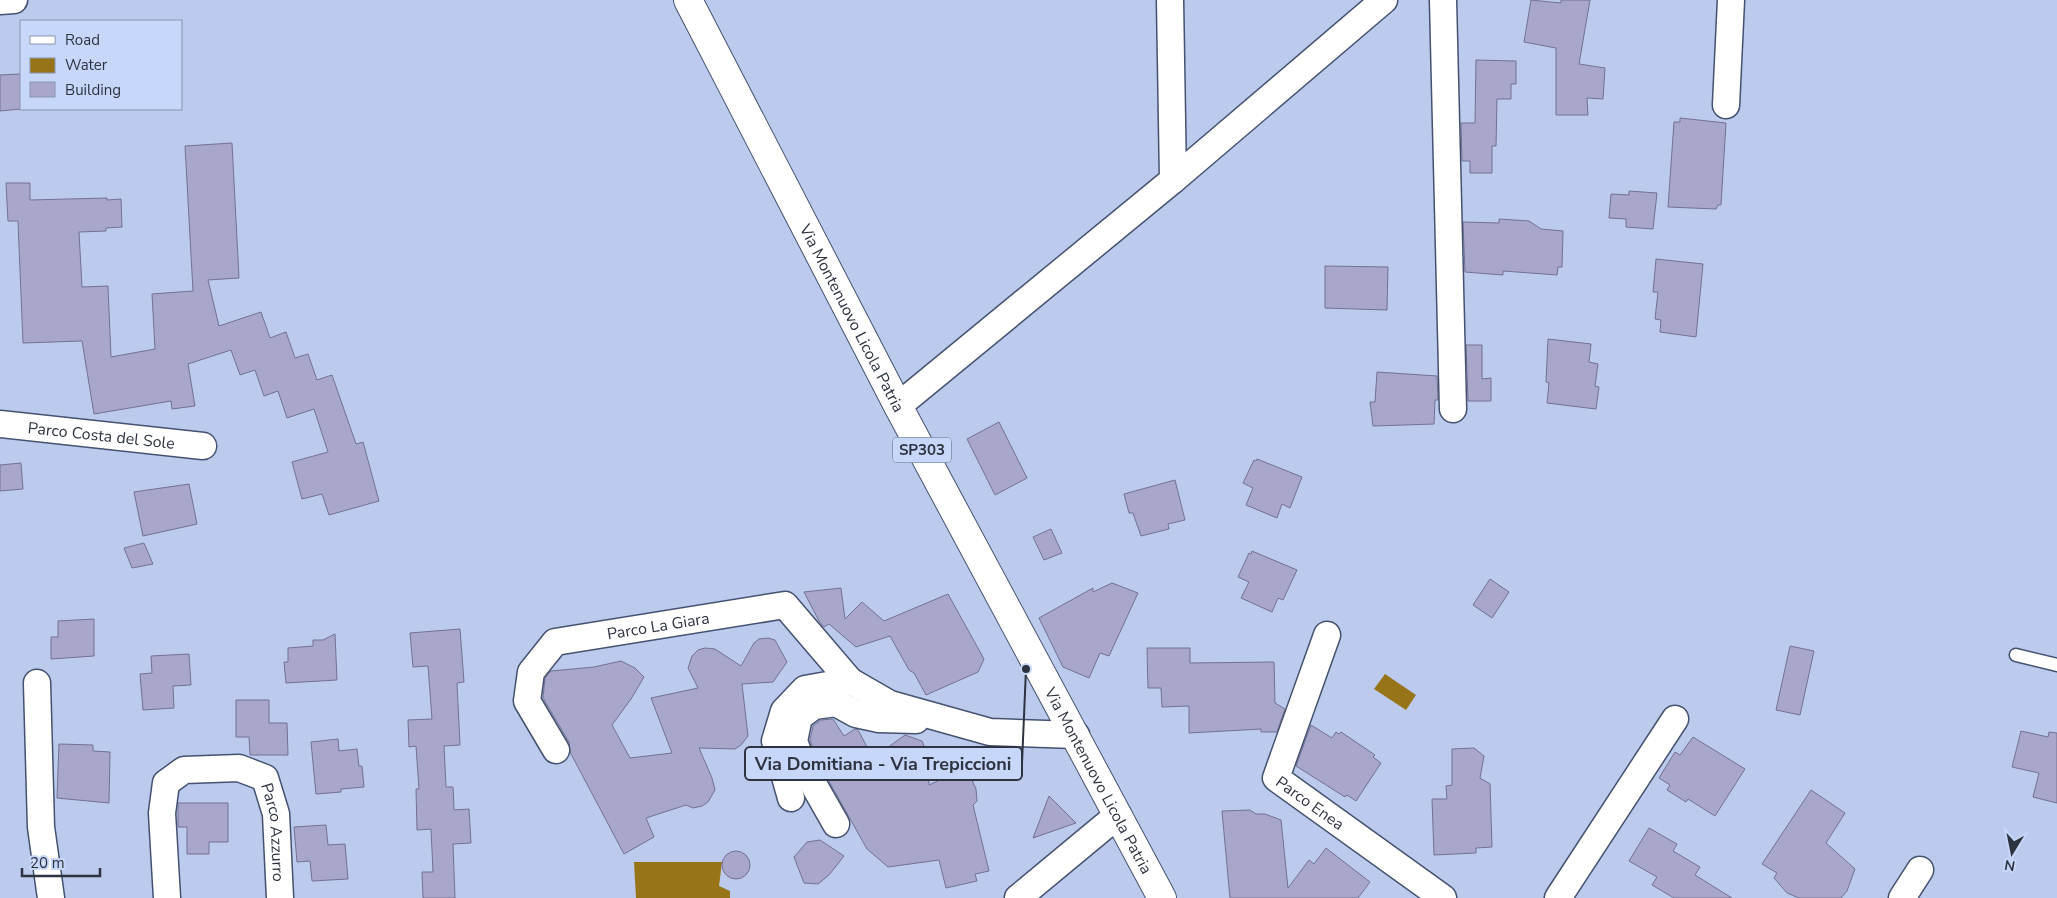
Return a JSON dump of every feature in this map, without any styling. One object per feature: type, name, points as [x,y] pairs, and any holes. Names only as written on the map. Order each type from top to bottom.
[{"type":"main road","name":"Via Montenuovo Licola Patria","points":[[688,0],[898,406],[1162,898]]},
{"type":"street","points":[[0,1],[14,0]]},
{"type":"street","points":[[1170,0],[1173,180]]},
{"type":"street","points":[[898,406],[1173,180],[1384,0]]},
{"type":"street","points":[[1443,0],[1453,409]]},
{"type":"street","points":[[1726,105],[1732,0]]},
{"type":"street","name":"Parco Costa del Sole","points":[[0,424],[203,446]]},
{"type":"street","name":"Parco La Giara","points":[[556,750],[527,701],[530,672],[555,642],[785,605],[850,681],[890,704],[990,732],[1076,735]]},
{"type":"street","name":"Parco Enea","points":[[1327,635],[1276,778],[1444,898]]},
{"type":"street","points":[[791,798],[775,741],[784,711],[805,689],[850,681]]},
{"type":"street","points":[[37,683],[41,827],[51,898]]},
{"type":"street","name":"Parco La Giara","points":[[836,824],[803,766],[794,741],[799,717],[814,706],[836,703],[856,714],[879,719],[923,720],[935,717]]},
{"type":"street","points":[[1558,898],[1675,719]]},
{"type":"street","name":"Parco Azzurro","points":[[167,898],[162,813],[166,783],[184,770],[239,768],[265,778],[268,787],[276,814],[280,898]]},
{"type":"street","points":[[1018,898],[1118,815]]},
{"type":"street","points":[[1902,898],[1920,870]]},
{"type":"lane","points":[[2016,655],[2057,665]]},
{"type":"water","points":[[1385,674],[1416,695],[1406,710],[1374,689]]},
{"type":"water","points":[[634,862],[722,862],[719,886],[730,891],[730,898],[636,898]]},
{"type":"building","points":[[1531,0],[1561,3],[1561,0],[1590,0],[1579,64],[1605,68],[1603,99],[1587,98],[1588,115],[1556,115],[1556,48],[1524,42]]},
{"type":"building","points":[[1476,60],[1516,61],[1516,84],[1511,84],[1511,99],[1497,99],[1496,146],[1492,146],[1492,173],[1470,173],[1470,161],[1462,161],[1461,123],[1475,123]]},
{"type":"building","points":[[20,74],[20,109],[0,111],[0,75]]},
{"type":"building","points":[[1680,118],[1726,123],[1721,205],[1718,205],[1716,209],[1668,207],[1674,122],[1680,122]]},
{"type":"building","points":[[232,143],[239,278],[208,280],[219,326],[261,312],[270,338],[286,332],[295,358],[308,354],[317,380],[332,375],[356,444],[363,442],[379,501],[329,515],[322,494],[302,499],[292,462],[328,452],[314,409],[287,418],[278,391],[264,396],[255,370],[240,375],[231,350],[188,364],[195,406],[172,409],[171,401],[94,414],[82,341],[23,343],[18,221],[8,221],[6,183],[30,183],[30,200],[121,199],[122,227],[106,228],[106,231],[79,232],[82,287],[108,286],[111,357],[155,349],[152,294],[193,291],[185,146]]},
{"type":"building","points":[[1629,191],[1657,193],[1653,229],[1626,227],[1626,219],[1609,218],[1611,194],[1629,195]]},
{"type":"building","points":[[1499,219],[1529,221],[1541,229],[1563,231],[1562,267],[1558,267],[1557,275],[1503,271],[1503,275],[1465,272],[1463,222],[1499,223]]},
{"type":"building","points":[[1656,259],[1703,264],[1696,337],[1660,332],[1661,320],[1655,319],[1658,292],[1653,292]]},
{"type":"building","points":[[1325,266],[1388,267],[1387,310],[1325,308]]},
{"type":"building","points":[[1548,339],[1591,344],[1589,362],[1598,364],[1595,386],[1599,387],[1596,409],[1547,403],[1549,383],[1546,382]]},
{"type":"building","points":[[1466,345],[1482,345],[1482,379],[1491,378],[1491,401],[1468,401]]},
{"type":"building","points":[[1377,372],[1437,376],[1438,400],[1435,400],[1434,424],[1373,426],[1370,402],[1375,402]]},
{"type":"building","points":[[999,422],[1027,478],[995,495],[967,439]]},
{"type":"building","points":[[1257,459],[1302,477],[1290,508],[1282,504],[1277,518],[1246,505],[1253,488],[1243,483],[1254,460],[1256,461]]},
{"type":"building","points":[[21,463],[23,489],[0,491],[0,465]]},
{"type":"building","points":[[1175,480],[1185,520],[1168,524],[1169,529],[1141,536],[1133,513],[1129,513],[1124,494]]},
{"type":"building","points":[[189,484],[197,524],[143,536],[134,492]]},
{"type":"building","points":[[1051,529],[1062,553],[1044,560],[1033,537]]},
{"type":"building","points":[[144,543],[153,564],[132,568],[124,548]]},
{"type":"building","points":[[1252,551],[1297,570],[1283,600],[1278,598],[1272,612],[1241,598],[1249,582],[1238,577],[1249,553],[1251,554]]},
{"type":"building","points":[[1490,579],[1509,592],[1492,618],[1473,605]]},
{"type":"building","points":[[1112,583],[1138,593],[1109,656],[1100,653],[1089,678],[1063,667],[1039,618],[1093,588],[1093,592]]},
{"type":"building","points":[[841,588],[845,619],[862,602],[884,621],[948,594],[984,659],[978,672],[926,695],[890,636],[856,647],[829,624],[824,627],[819,621],[804,592]]},
{"type":"building","points":[[94,619],[94,656],[51,659],[51,637],[58,637],[58,621]]},
{"type":"building","points":[[460,629],[464,682],[457,683],[460,745],[444,746],[446,787],[453,787],[454,810],[469,809],[471,843],[453,844],[455,898],[423,898],[422,872],[433,872],[431,829],[417,830],[416,789],[419,789],[416,746],[409,747],[408,720],[432,719],[428,666],[413,667],[410,633]]},
{"type":"building","points":[[335,634],[337,680],[286,683],[284,662],[288,662],[288,648],[313,646],[313,640],[323,640]]},
{"type":"building","points":[[768,638],[775,640],[787,662],[773,682],[742,684],[748,736],[735,749],[699,748],[715,790],[708,802],[693,808],[686,805],[646,818],[654,837],[624,854],[570,752],[569,742],[543,698],[545,678],[551,671],[594,667],[621,661],[635,668],[644,677],[612,725],[630,758],[672,753],[651,698],[698,688],[688,668],[692,656],[698,650],[705,648],[715,649],[741,666],[754,643],[759,639]]},
{"type":"building","points":[[1790,646],[1814,651],[1800,715],[1776,710]]},
{"type":"building","points":[[1147,648],[1190,648],[1190,663],[1274,662],[1275,703],[1285,709],[1277,732],[1261,732],[1261,729],[1189,733],[1189,706],[1162,707],[1161,688],[1148,688]]},
{"type":"building","points":[[189,654],[191,685],[173,686],[174,708],[143,710],[140,674],[152,673],[151,656]]},
{"type":"building","points":[[236,700],[269,700],[269,723],[287,723],[288,755],[250,755],[249,737],[236,737]]},
{"type":"building","points":[[833,719],[844,736],[855,729],[858,730],[873,758],[905,735],[922,741],[928,756],[929,785],[953,774],[970,776],[976,789],[977,801],[973,805],[989,871],[975,874],[977,881],[946,888],[939,860],[888,867],[867,849],[817,760],[810,740],[813,726],[821,720]]},
{"type":"building","points":[[1311,725],[1332,738],[1336,732],[1339,734],[1341,732],[1375,755],[1373,757],[1381,763],[1356,801],[1347,795],[1345,797],[1296,766]]},
{"type":"building","points":[[2021,731],[2048,737],[2049,732],[2057,733],[2057,803],[2033,797],[2039,773],[2012,767]]},
{"type":"building","points":[[1693,737],[1745,769],[1715,816],[1688,799],[1686,802],[1667,790],[1670,785],[1659,778],[1675,752],[1680,755]]},
{"type":"building","points":[[338,739],[339,751],[357,749],[359,766],[362,766],[364,787],[341,789],[341,792],[316,794],[311,742]]},
{"type":"building","points":[[59,744],[93,745],[93,751],[110,752],[109,803],[57,798]]},
{"type":"building","points":[[1474,748],[1484,756],[1480,778],[1490,784],[1492,847],[1476,848],[1476,853],[1434,855],[1432,799],[1447,799],[1446,786],[1452,785],[1452,749]]},
{"type":"building","points":[[1811,790],[1845,813],[1826,843],[1855,869],[1847,891],[1841,898],[1799,898],[1787,893],[1774,878],[1777,873],[1762,864]]},
{"type":"building","points":[[1049,796],[1076,823],[1033,838]]},
{"type":"building","points":[[178,803],[228,803],[228,842],[209,842],[209,854],[187,854],[187,827],[178,827]]},
{"type":"building","points":[[1250,810],[1256,814],[1265,814],[1281,820],[1288,888],[1309,860],[1314,864],[1326,848],[1370,882],[1358,898],[1230,898],[1222,811]]},
{"type":"building","points":[[326,825],[328,845],[345,844],[348,879],[312,881],[310,861],[297,862],[294,827]]},
{"type":"building","points":[[1649,828],[1677,844],[1673,851],[1700,867],[1695,875],[1732,898],[1674,898],[1652,885],[1657,877],[1629,861]]},
{"type":"building","points":[[820,840],[844,856],[829,875],[818,884],[804,883],[794,857],[807,842]]},
{"type":"building","points":[[736,851],[746,855],[750,865],[746,875],[736,879],[726,875],[722,865],[726,855]]},
{"type":"place","name":"Via Domitiana - Via Trepiccioni","points":[[1026,669]]}]
